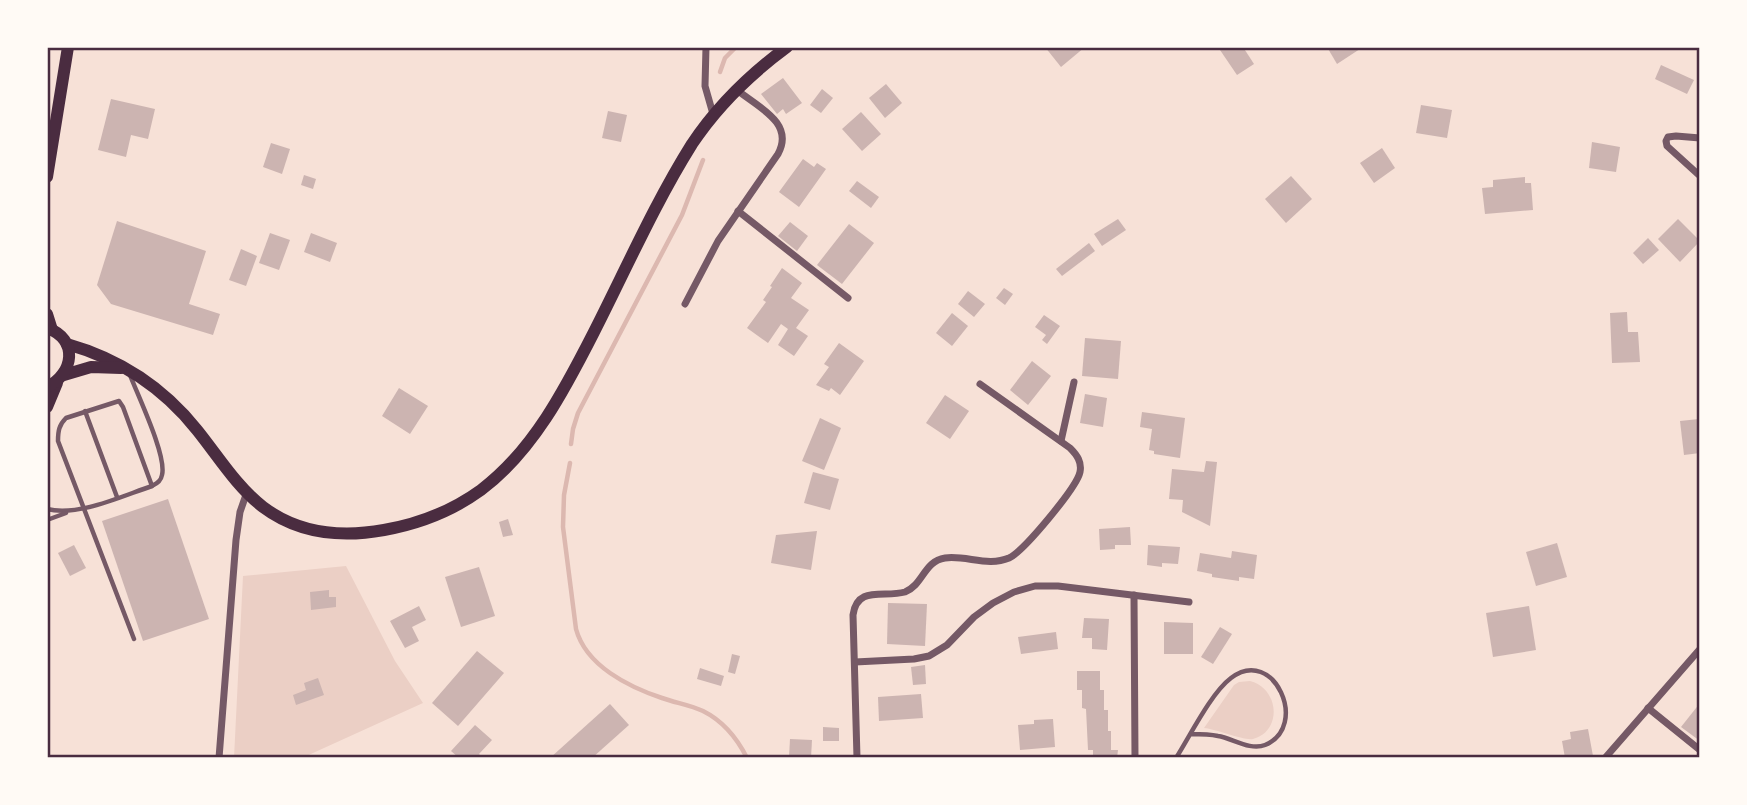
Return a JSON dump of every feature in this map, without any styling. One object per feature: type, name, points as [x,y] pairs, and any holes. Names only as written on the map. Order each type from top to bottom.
[{"type":"main road","points":[[47,177],[68,47]]},
{"type":"main road","points":[[67,344],[103,356],[128,369],[161,392],[181,412],[247,492],[267,509],[295,526],[320,533],[351,534],[391,529],[435,515],[463,502],[489,484],[526,445],[559,397],[683,159],[713,114],[736,89],[787,47]]},
{"type":"main road","points":[[47,314],[50,329],[61,335],[70,355],[69,365],[56,382],[47,407]]},
{"type":"main road","points":[[56,382],[90,366],[128,369]]},
{"type":"street","points":[[706,47],[705,86],[713,114]]},
{"type":"street","points":[[685,304],[718,241],[778,154],[783,136],[778,124],[736,89]]},
{"type":"street","points":[[1700,138],[1672,136],[1665,141],[1667,146],[1700,176]]},
{"type":"street","points":[[738,211],[848,298]]},
{"type":"street","points":[[1061,441],[1074,382]]},
{"type":"street","points":[[857,758],[853,611],[861,597],[909,590],[939,559],[1000,561],[1017,553],[1031,540],[1080,475],[1081,465],[1077,455],[980,384]]},
{"type":"street","points":[[219,758],[238,519],[247,492]]},
{"type":"street","points":[[855,662],[929,656],[947,645],[964,626],[984,610],[1008,595],[1028,587],[1058,586],[1189,602]]},
{"type":"street","points":[[1134,595],[1135,758]]},
{"type":"street","points":[[1605,758],[1700,649]]},
{"type":"street","points":[[1648,708],[1700,750]]},
{"type":"lane","points":[[47,520],[152,486],[160,481],[163,472],[160,457],[128,369]]},
{"type":"lane","points":[[134,639],[58,440],[58,430],[66,418],[118,401],[123,407],[152,486]]},
{"type":"lane","points":[[85,411],[117,497]]},
{"type":"lane","points":[[47,509],[68,512]]},
{"type":"lane","points":[[1176,758],[1191,734],[1225,683],[1239,673],[1252,671],[1268,676],[1276,683],[1284,697],[1284,722],[1278,735],[1266,745],[1254,746],[1215,735],[1191,734]]},
{"type":"shaded area","points":[[346,566],[395,661],[423,703],[302,758],[234,758],[243,576]]},
{"type":"shaded area","points":[[1250,681],[1260,685],[1272,700],[1274,710],[1269,728],[1263,734],[1249,739],[1204,728],[1234,685]]},
{"type":"building","points":[[1045,47],[1085,47],[1061,67]]},
{"type":"building","points":[[1223,47],[1243,47],[1254,64],[1237,75],[1220,50]]},
{"type":"building","points":[[1327,47],[1363,47],[1337,64]]},
{"type":"building","points":[[1661,65],[1694,80],[1687,94],[1655,79]]},
{"type":"building","points":[[783,78],[802,103],[786,114],[783,109],[777,114],[761,94]]},
{"type":"building","points":[[886,84],[902,103],[885,118],[869,98]]},
{"type":"building","points":[[822,89],[833,98],[821,113],[810,105]]},
{"type":"building","points":[[111,99],[155,109],[148,139],[131,135],[126,157],[98,150]]},
{"type":"building","points":[[1421,105],[1452,110],[1447,138],[1416,133]]},
{"type":"building","points":[[608,111],[627,115],[621,142],[602,138]]},
{"type":"building","points":[[861,112],[881,134],[862,151],[842,129]]},
{"type":"building","points":[[1592,142],[1620,147],[1616,172],[1589,168]]},
{"type":"building","points":[[271,143],[290,149],[282,174],[263,167]]},
{"type":"building","points":[[1382,148],[1395,168],[1374,183],[1360,163]]},
{"type":"building","points":[[803,159],[814,167],[817,163],[826,169],[799,207],[779,192]]},
{"type":"building","points":[[304,175],[316,179],[313,189],[301,185]]},
{"type":"building","points":[[1291,176],[1312,199],[1286,223],[1265,199]]},
{"type":"building","points":[[1525,177],[1525,183],[1531,183],[1533,210],[1485,214],[1482,188],[1493,187],[1493,180]]},
{"type":"building","points":[[857,181],[879,197],[871,208],[849,191]]},
{"type":"building","points":[[1118,219],[1126,230],[1102,246],[1094,234]]},
{"type":"building","points":[[1678,219],[1700,241],[1680,262],[1658,239]]},
{"type":"building","points":[[117,221],[206,251],[189,304],[220,314],[213,335],[111,304],[97,285]]},
{"type":"building","points":[[790,222],[808,236],[797,251],[778,236]]},
{"type":"building","points":[[849,224],[874,243],[842,284],[817,265]]},
{"type":"building","points":[[270,233],[290,240],[279,270],[259,263]]},
{"type":"building","points":[[311,233],[337,243],[330,262],[304,252]]},
{"type":"building","points":[[1648,238],[1659,250],[1643,264],[1633,253]]},
{"type":"building","points":[[1089,243],[1095,251],[1062,276],[1056,269]]},
{"type":"building","points":[[241,249],[257,256],[246,286],[229,280]]},
{"type":"building","points":[[782,268],[802,283],[791,298],[809,310],[796,328],[808,336],[794,356],[778,345],[788,329],[781,324],[768,343],[747,328],[766,302],[763,300]]},
{"type":"building","points":[[1004,288],[1013,294],[1005,305],[996,298]]},
{"type":"building","points":[[968,291],[985,304],[974,317],[958,304]]},
{"type":"building","points":[[1627,312],[1628,332],[1638,332],[1640,362],[1612,363],[1610,313]]},
{"type":"building","points":[[952,313],[968,326],[952,346],[936,333]]},
{"type":"building","points":[[1044,315],[1060,326],[1047,344],[1042,340],[1046,335],[1035,327]]},
{"type":"building","points":[[1085,338],[1121,341],[1118,379],[1082,376]]},
{"type":"building","points":[[839,343],[864,361],[840,395],[831,388],[829,391],[816,385],[829,367],[824,364]]},
{"type":"building","points":[[1032,361],[1051,376],[1028,405],[1010,390]]},
{"type":"building","points":[[399,388],[428,406],[410,434],[382,416]]},
{"type":"building","points":[[1085,394],[1107,398],[1103,427],[1080,423]]},
{"type":"building","points":[[945,395],[969,411],[950,439],[926,423]]},
{"type":"building","points":[[1142,412],[1185,418],[1180,458],[1154,454],[1154,451],[1149,450],[1152,429],[1140,427]]},
{"type":"building","points":[[820,418],[841,428],[824,470],[802,461]]},
{"type":"building","points":[[1699,419],[1700,453],[1684,455],[1680,421]]},
{"type":"building","points":[[1206,461],[1217,462],[1210,526],[1182,512],[1183,500],[1169,499],[1172,469],[1204,472]]},
{"type":"building","points":[[813,472],[839,479],[830,510],[804,503]]},
{"type":"building","points":[[168,499],[209,619],[143,641],[102,521]]},
{"type":"building","points":[[508,519],[513,535],[503,537],[499,522]]},
{"type":"building","points":[[1130,527],[1131,545],[1115,545],[1115,549],[1100,550],[1099,529]]},
{"type":"building","points":[[817,531],[811,570],[771,563],[776,535]]},
{"type":"building","points":[[1557,543],[1567,577],[1536,586],[1526,552]]},
{"type":"building","points":[[74,545],[86,568],[70,576],[58,553]]},
{"type":"building","points":[[1148,545],[1180,547],[1178,564],[1162,563],[1162,567],[1147,565]]},
{"type":"building","points":[[1232,551],[1257,555],[1254,579],[1239,577],[1239,581],[1212,577],[1212,574],[1197,571],[1200,553],[1231,558]]},
{"type":"building","points":[[479,567],[495,616],[461,627],[445,577]]},
{"type":"building","points":[[329,590],[329,597],[336,597],[336,607],[311,610],[310,592]]},
{"type":"building","points":[[888,603],[927,604],[925,646],[887,644]]},
{"type":"building","points":[[419,606],[426,620],[412,627],[419,641],[405,648],[390,621]]},
{"type":"building","points":[[1529,606],[1536,650],[1493,657],[1486,613]]},
{"type":"building","points":[[1084,618],[1109,619],[1107,650],[1092,649],[1092,638],[1082,638]]},
{"type":"building","points":[[1164,622],[1193,623],[1193,654],[1164,654]]},
{"type":"building","points":[[1220,627],[1232,634],[1213,664],[1201,657]]},
{"type":"building","points":[[1056,632],[1058,649],[1021,654],[1018,637]]},
{"type":"building","points":[[477,651],[504,673],[458,726],[432,703]]},
{"type":"building","points":[[732,654],[740,656],[735,674],[728,672]]},
{"type":"building","points":[[925,665],[926,684],[913,685],[911,667]]},
{"type":"building","points":[[700,668],[724,676],[721,686],[697,679]]},
{"type":"building","points":[[1077,671],[1100,671],[1100,690],[1104,690],[1104,710],[1108,710],[1108,731],[1111,731],[1111,750],[1118,750],[1117,758],[1093,758],[1093,750],[1088,750],[1086,709],[1082,708],[1082,690],[1077,690]]},
{"type":"building","points":[[318,678],[324,695],[296,705],[293,695],[306,690],[304,683]]},
{"type":"building","points":[[921,694],[923,718],[879,721],[878,697]]},
{"type":"building","points":[[1700,703],[1700,741],[1681,727]]},
{"type":"building","points":[[610,704],[629,725],[592,758],[550,758]]},
{"type":"building","points":[[1053,719],[1055,747],[1020,750],[1018,725],[1034,724],[1034,720]]},
{"type":"building","points":[[475,725],[492,740],[479,754],[483,758],[459,758],[451,751]]},
{"type":"building","points":[[823,727],[839,728],[839,741],[823,741]]},
{"type":"building","points":[[1588,729],[1593,756],[1565,758],[1562,741],[1571,739],[1570,732]]},
{"type":"building","points":[[790,739],[812,740],[811,758],[789,758]]},
{"type":"waterway","points":[[720,72],[725,58],[736,47]]},
{"type":"waterway","points":[[571,444],[578,413],[682,215],[703,160]]},
{"type":"waterway","points":[[570,463],[564,495],[563,527],[576,629],[581,642],[599,664],[623,681],[710,715],[729,731],[747,758]]}]
